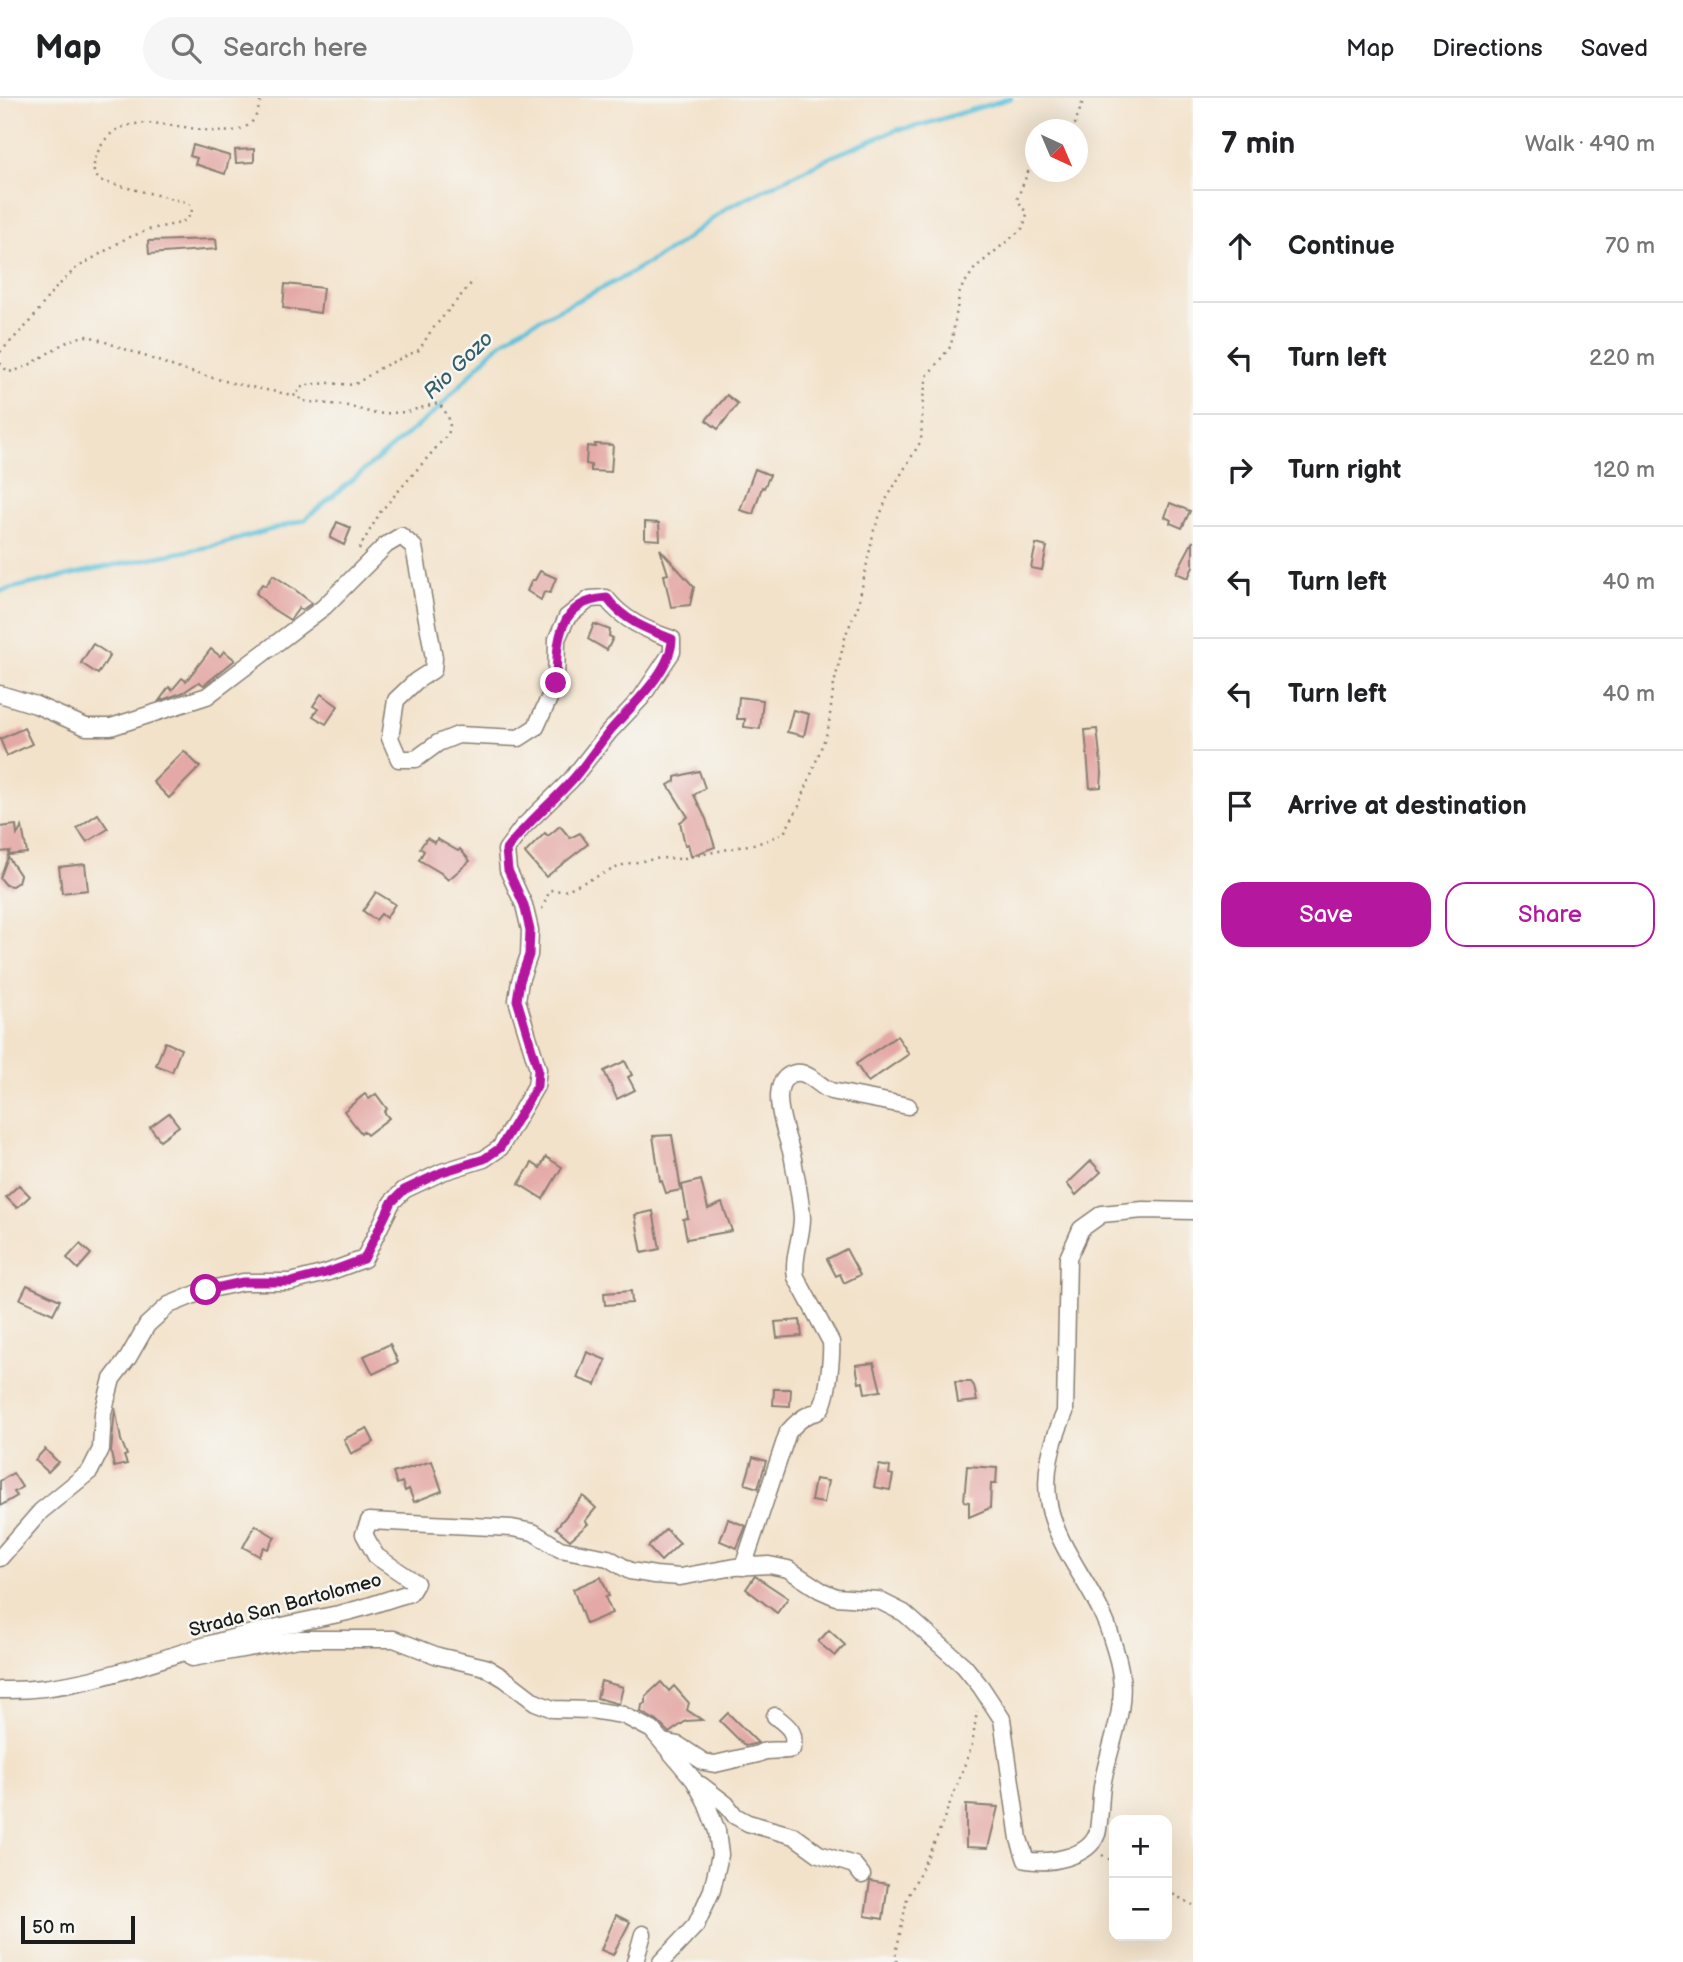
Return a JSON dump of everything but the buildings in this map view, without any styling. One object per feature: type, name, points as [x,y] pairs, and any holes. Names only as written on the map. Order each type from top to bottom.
[{"type":"street","points":[[0,694],[36,705],[86,727],[111,727],[207,696],[324,607],[386,545],[401,536],[414,547],[434,658],[433,670],[416,681],[396,700],[390,738],[399,759],[416,759],[438,743],[458,735],[519,738],[536,727],[556,683],[557,639],[568,617],[590,599],[607,598],[618,614],[672,639],[672,652],[640,698],[571,780],[522,828],[506,850],[508,870],[524,905],[530,930],[529,955],[517,1000],[538,1069],[537,1086],[500,1148],[484,1159],[442,1172],[404,1190],[392,1202],[364,1259],[291,1282],[243,1282],[206,1290],[169,1306],[147,1325],[112,1379],[103,1413],[101,1449],[90,1471],[41,1511],[0,1558]]},
{"type":"street","points":[[743,1567],[788,1432],[796,1423],[818,1411],[824,1404],[832,1353],[831,1342],[796,1277],[794,1268],[802,1217],[792,1157],[778,1104],[782,1083],[787,1076],[806,1073],[821,1087],[831,1091],[908,1106]]},
{"type":"street","name":"Strada San Bartolomeo","points":[[0,1690],[33,1691],[89,1679],[410,1593],[416,1583],[376,1556],[364,1534],[369,1521],[512,1528],[533,1532],[560,1549],[608,1558],[630,1571],[655,1576],[680,1577],[769,1565],[788,1569],[836,1597],[878,1600],[904,1613],[964,1666],[1002,1719],[1020,1839],[1026,1860],[1040,1863],[1083,1851],[1097,1835],[1105,1767],[1118,1720],[1122,1678],[1112,1637],[1065,1546],[1049,1505],[1047,1464],[1065,1412],[1068,1258],[1081,1229],[1102,1214],[1143,1210],[1193,1211]]},
{"type":"street","points":[[169,1658],[206,1657],[299,1639],[394,1639],[438,1656],[485,1667],[535,1702],[553,1709],[591,1710],[623,1715],[652,1730],[694,1780],[705,1800],[717,1831],[720,1855],[712,1890],[696,1925],[661,1962]]},
{"type":"street","points":[[663,1742],[678,1745],[704,1762],[715,1764],[762,1751],[792,1749],[795,1739],[793,1732],[775,1716]]},
{"type":"street","points":[[694,1780],[726,1804],[735,1816],[748,1823],[794,1836],[819,1854],[854,1865],[862,1875]]},
{"type":"street","points":[[635,1962],[643,1934]]},
{"type":"path","points":[[0,352],[75,269],[125,239],[151,229],[181,223],[191,215],[189,203],[100,181],[94,173],[94,156],[107,138],[118,129],[139,124],[228,132],[237,130],[254,120],[261,98]]},
{"type":"path","points":[[1077,119],[1084,98]]},
{"type":"path","points":[[530,930],[550,890],[564,891],[625,864],[661,858],[680,859],[763,842],[784,833],[799,806],[828,730],[834,684],[843,646],[858,606],[874,530],[887,498],[922,441],[923,398],[927,376],[951,346],[960,290],[975,268],[1023,228],[1027,214],[1017,199],[1025,179]]},
{"type":"path","points":[[357,552],[381,511],[448,434],[451,426],[449,417],[438,403],[406,412],[376,414],[348,406],[302,401],[298,396],[298,389],[306,385],[329,383],[354,385],[419,350],[431,331],[474,280]]},
{"type":"path","points":[[0,363],[8,372],[21,370],[77,337],[89,336],[180,369],[236,384],[298,396]]},
{"type":"path","points":[[897,1962],[895,1958],[907,1899],[936,1839],[972,1745],[981,1687]]},
{"type":"path","points":[[1172,1894],[1193,1905]]},
{"type":"waterway","name":"Rio Gozo","points":[[0,591],[218,545],[304,520],[438,409],[494,349],[520,329],[624,277],[675,247],[728,207],[831,157],[896,130],[1011,98]]},
{"type":"route","points":[[206,1290],[243,1282],[291,1282],[364,1259],[392,1202],[404,1190],[442,1172],[484,1159],[500,1148],[537,1086],[538,1069],[517,1000],[529,955],[530,930],[524,905],[508,870],[506,850],[522,828],[571,780],[640,698],[672,652],[672,639],[618,614],[607,598],[590,599],[568,617],[557,639],[556,683]]}]
